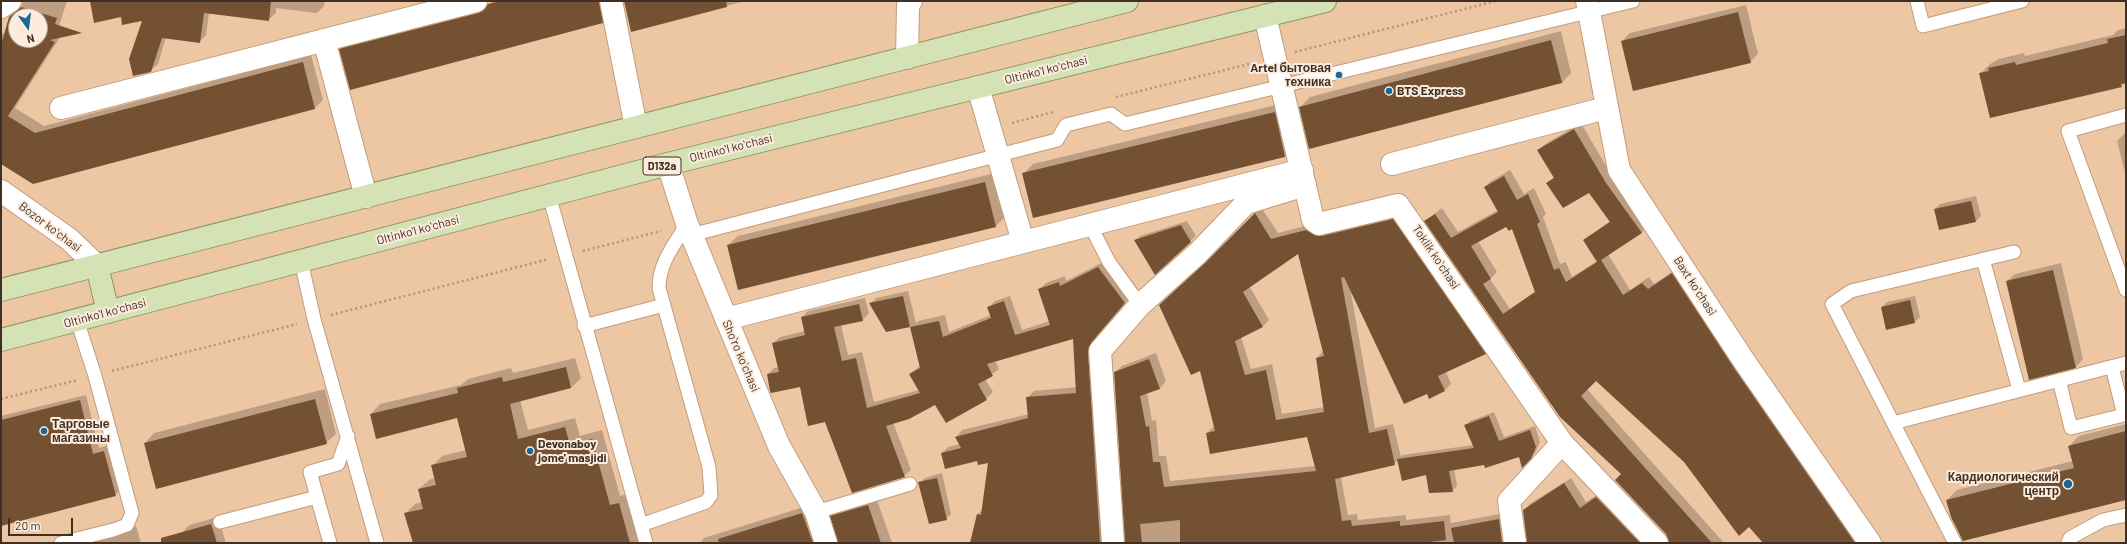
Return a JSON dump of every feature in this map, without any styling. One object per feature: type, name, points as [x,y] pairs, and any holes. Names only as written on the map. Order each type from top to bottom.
[{"type":"main road","points":[[1,290],[1127,1]]},
{"type":"main road","name":"Oltinkoʻl koʻchasi","points":[[1,340],[668,164],[1325,1]]},
{"type":"main road","points":[[97,266],[108,312]]},
{"type":"street","points":[[1,7],[10,1]]},
{"type":"street","points":[[61,108],[476,1]]},
{"type":"street","points":[[611,1],[636,127]]},
{"type":"street","points":[[907,58],[908,6],[911,1]]},
{"type":"street","name":"Baxt koʻchasi","points":[[1588,6],[1606,108],[1619,170],[1744,360],[1870,543]]},
{"type":"street","name":"Toklik koʻchasi","points":[[1265,16],[1313,220],[1319,224],[1398,205],[1562,443],[1657,543]]},
{"type":"street","points":[[324,40],[366,197]]},
{"type":"street","points":[[978,87],[1023,242]]},
{"type":"street","points":[[1392,164],[1606,108]]},
{"type":"street","name":"Shoʻro koʻchasi","points":[[668,164],[689,230],[726,319],[779,446],[816,512],[826,543]]},
{"type":"street","points":[[726,319],[1090,225],[1304,178]]},
{"type":"street","points":[[1113,543],[1100,352],[1140,306],[1197,254],[1246,202],[1304,178]]},
{"type":"street","name":"Bozor koʻchasi","points":[[1,191],[68,239],[97,266]]},
{"type":"street","points":[[1515,543],[1509,501],[1562,443]]},
{"type":"lane","points":[[641,525],[706,502],[712,495],[709,467],[659,288],[660,272],[665,258],[689,230],[1058,140],[1066,125],[1111,114],[1125,124],[1282,87],[1588,6],[1633,1]]},
{"type":"lane","points":[[1917,1],[1923,26],[2022,1]]},
{"type":"lane","points":[[2126,115],[2068,131],[2126,290]]},
{"type":"lane","points":[[549,195],[584,326],[646,543]]},
{"type":"lane","points":[[1090,225],[1110,262],[1140,306]]},
{"type":"lane","points":[[1955,543],[1832,304],[1851,291],[2014,252]]},
{"type":"lane","points":[[1983,259],[2019,390]]},
{"type":"lane","points":[[300,262],[314,319],[377,543]]},
{"type":"lane","points":[[584,326],[664,305]]},
{"type":"lane","points":[[61,543],[113,530],[126,525],[132,513],[95,376],[77,320]]},
{"type":"lane","points":[[1893,423],[2126,363]]},
{"type":"lane","points":[[2059,380],[2071,428],[2124,415],[2112,367]]},
{"type":"lane","points":[[330,543],[310,472],[338,464],[348,436]]},
{"type":"lane","points":[[816,512],[910,484]]},
{"type":"lane","points":[[220,522],[317,497]]},
{"type":"lane","points":[[2068,543],[2070,538],[2103,520],[2126,514]]},
{"type":"building","points":[[90,1],[271,1],[269,21],[204,13],[200,43],[162,38],[151,72],[133,76],[129,59],[142,21],[122,25],[121,17],[94,23]]},
{"type":"building","points":[[501,1],[599,1],[603,23],[350,90],[339,49],[479,13],[484,10],[488,4]]},
{"type":"building","points":[[624,1],[726,1],[727,7],[631,32]]},
{"type":"building","points":[[1738,12],[1751,63],[1633,91],[1621,41]]},
{"type":"building","points":[[48,15],[57,18],[55,24],[82,33],[50,40],[55,42],[8,116],[35,133],[303,62],[315,109],[33,184],[1,164],[1,45],[8,20],[8,48],[48,48]]},
{"type":"building","points":[[2126,35],[2126,83],[2121,84],[2122,87],[1990,118],[1979,73],[1989,71],[1988,68],[2015,62],[2016,65],[2108,43],[2107,39]]},
{"type":"building","points":[[1551,40],[1562,83],[1309,149],[1299,107]]},
{"type":"building","points":[[1275,112],[1285,157],[1033,218],[1022,173]]},
{"type":"building","points":[[1574,129],[1606,183],[1642,233],[1601,260],[1623,295],[1642,283],[1648,289],[1672,273],[1734,368],[1855,543],[1763,543],[1749,527],[1739,536],[1684,462],[1596,381],[1581,396],[1712,543],[1669,543],[1666,534],[1615,480],[1621,474],[1560,417],[1424,221],[1435,214],[1451,238],[1498,212],[1484,187],[1504,176],[1517,200],[1528,194],[1540,222],[1537,224],[1554,270],[1559,268],[1566,282],[1597,262],[1583,240],[1610,222],[1589,193],[1563,208],[1546,183],[1554,178],[1537,150]],"holes":[[[1506,227],[1509,231],[1512,229],[1535,292],[1503,314],[1483,284],[1491,279],[1471,246]]]},
{"type":"building","points":[[985,182],[996,227],[738,290],[727,245]]},
{"type":"building","points":[[1971,201],[1976,222],[1939,230],[1934,209]]},
{"type":"building","points":[[1255,213],[1271,239],[1306,230],[1317,236],[1322,236],[1393,219],[1486,354],[1438,376],[1445,391],[1429,399],[1427,394],[1404,404],[1344,277],[1341,278],[1369,433],[1387,429],[1395,465],[1335,479],[1342,521],[1351,520],[1352,526],[1400,521],[1400,526],[1444,521],[1446,540],[1421,543],[1180,543],[1180,520],[1140,524],[1142,543],[1125,543],[1114,372],[1149,359],[1160,389],[1140,396],[1146,427],[1149,426],[1153,462],[1160,462],[1164,487],[1316,471],[1307,437],[1210,454],[1206,433],[1215,431],[1200,371],[1191,375],[1159,305],[1205,263]],"holes":[[[1298,254],[1324,356],[1316,358],[1324,412],[1276,420],[1266,370],[1245,375],[1235,341],[1263,327],[1243,292]]]},
{"type":"building","points":[[1181,225],[1191,242],[1155,275],[1134,240]]},
{"type":"building","points":[[1098,267],[1125,303],[1091,343],[1088,352],[1100,543],[970,543],[977,514],[981,515],[988,463],[978,465],[977,461],[945,469],[941,453],[961,448],[955,437],[1028,418],[1026,397],[1076,393],[1073,339],[987,364],[993,376],[978,384],[987,400],[946,423],[935,405],[909,419],[886,426],[905,477],[852,493],[825,422],[808,426],[800,387],[771,393],[770,391],[767,374],[779,372],[772,343],[805,335],[801,317],[859,304],[863,321],[834,327],[842,361],[856,358],[867,408],[920,393],[909,374],[920,368],[910,327],[939,321],[943,337],[991,318],[987,307],[1004,301],[1015,335],[1050,325],[1038,289],[1059,282],[1060,286]]},
{"type":"building","points":[[2053,270],[2076,368],[2029,380],[2006,281]]},
{"type":"building","points":[[903,296],[910,327],[886,332],[869,303]]},
{"type":"building","points":[[1910,300],[1915,323],[1886,330],[1881,307]]},
{"type":"building","name":"Devonaboy jome' masjidi","points":[[566,367],[571,388],[510,404],[518,439],[565,427],[570,445],[592,439],[610,505],[619,503],[630,543],[413,543],[404,513],[423,509],[418,489],[436,485],[431,465],[467,457],[457,418],[376,439],[370,414],[458,393],[457,388],[502,377],[503,382]]},
{"type":"building","points":[[315,399],[327,444],[156,489],[144,443]]},
{"type":"building","points":[[80,400],[93,454],[104,451],[116,496],[1,526],[1,420]]},
{"type":"building","points":[[1489,416],[1499,441],[1530,430],[1536,447],[1531,459],[1522,468],[1519,457],[1485,468],[1484,465],[1449,471],[1453,492],[1429,493],[1426,475],[1402,481],[1397,459],[1474,448],[1464,425]]},
{"type":"building","name":"Кардиологический центр","points":[[2126,431],[2126,500],[1963,541],[1951,517],[1946,500],[2074,468],[2068,446]]},
{"type":"building","points":[[937,478],[947,520],[929,524],[918,482]]},
{"type":"building","points":[[1564,483],[1580,508],[1596,497],[1640,543],[1527,543],[1523,510]]},
{"type":"building","points":[[868,505],[881,543],[838,543],[830,516]]},
{"type":"building","points":[[802,513],[813,543],[719,543],[718,539]]},
{"type":"building","points":[[1499,519],[1502,543],[1454,543],[1451,528]]},
{"type":"building","points":[[211,524],[217,543],[161,543],[161,538]]},
{"type":"place","name":"Artel бытовая техника","points":[[1339,75]]},
{"type":"place","name":"BTS Express","points":[[1389,91]]},
{"type":"place","name":"Тарговые магазины","points":[[44,431]]},
{"type":"place","name":"Devonaboy jome' masjidi","points":[[530,451]]},
{"type":"place","name":"Кардиологический центр","points":[[2068,484]]}]
